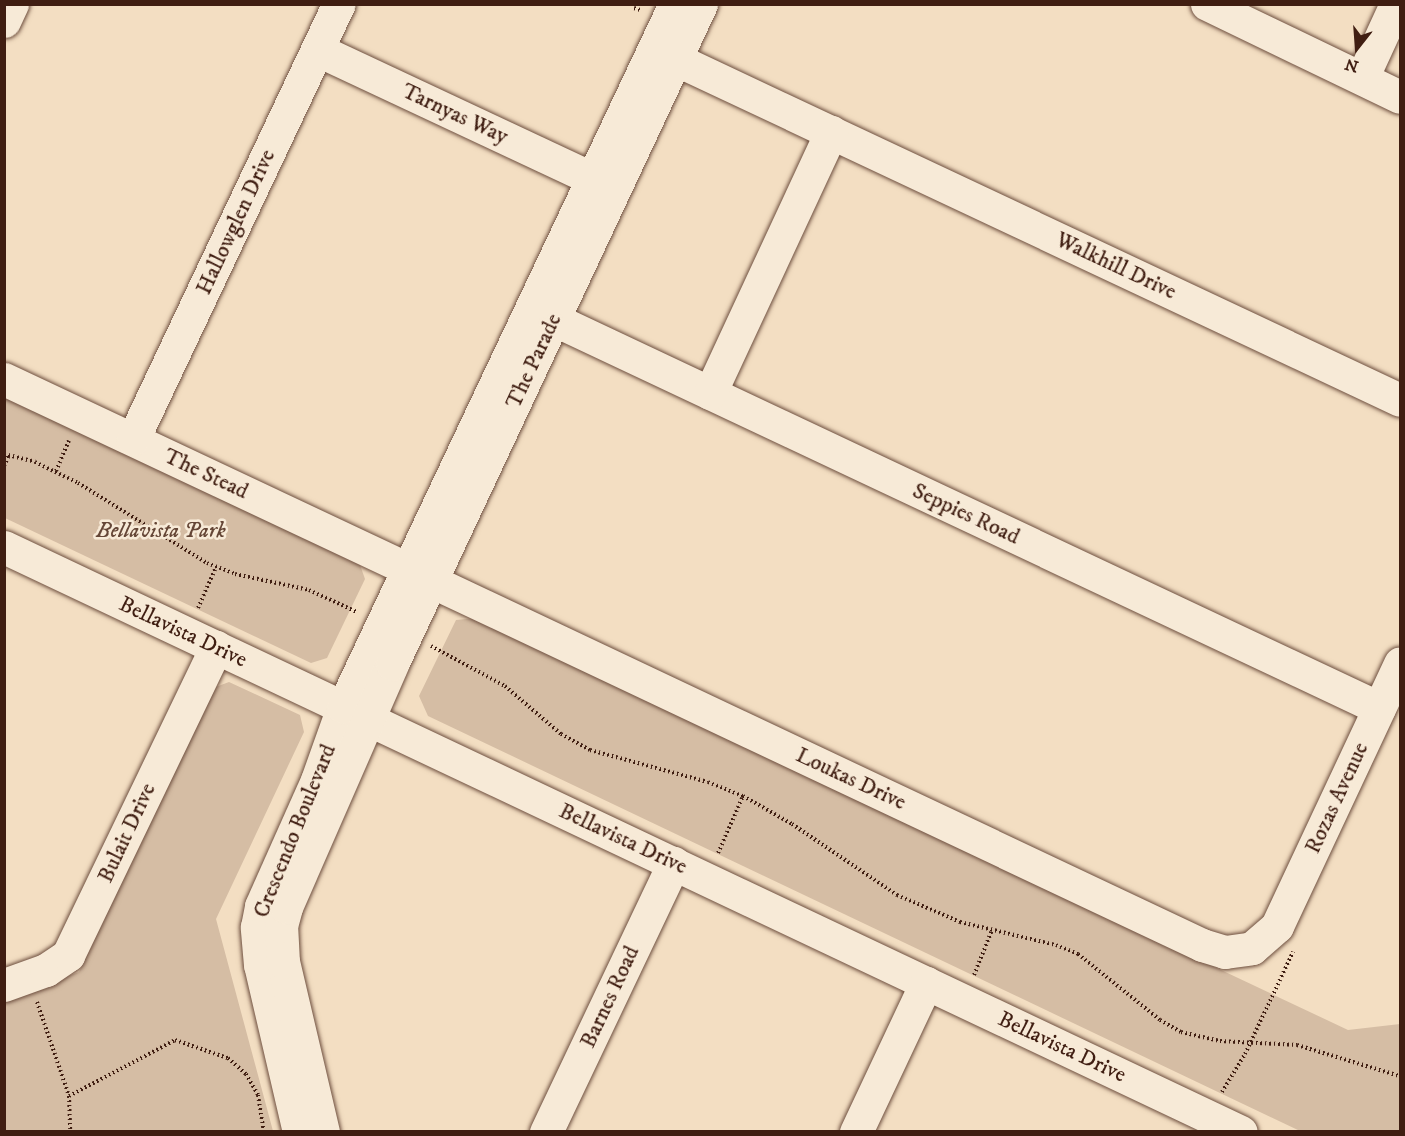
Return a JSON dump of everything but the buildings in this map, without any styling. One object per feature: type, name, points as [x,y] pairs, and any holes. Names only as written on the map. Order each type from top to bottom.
[{"type":"street","points":[[4,21],[12,4]]},
{"type":"street","name":"Hallowglen Drive","points":[[133,440],[339,4]]},
{"type":"street","name":"The Parade","points":[[357,713],[420,575],[554,319],[665,54],[675,4]]},
{"type":"street","name":"The Parade","points":[[420,575],[593,179],[665,54],[701,4]]},
{"type":"street","points":[[1207,4],[1401,97]]},
{"type":"street","points":[[1362,78],[1396,4]]},
{"type":"street","name":"Tarnyas Way","points":[[318,50],[593,179]]},
{"type":"street","name":"Walkhill Drive","points":[[665,54],[1401,400]]},
{"type":"street","points":[[710,393],[831,132]]},
{"type":"street","name":"Seppies Road","points":[[554,319],[1379,708]]},
{"type":"street","name":"The Stead","points":[[4,379],[420,575]]},
{"type":"street","name":"Bellavista Drive","points":[[4,547],[963,1000],[1190,1118],[1241,1131]]},
{"type":"street","name":"Loukas Drive","points":[[420,575],[1202,945],[1225,952],[1238,951],[1252,948],[1272,933]]},
{"type":"street","name":"Bulait Drive","points":[[16,980],[59,963],[76,941],[201,640]]},
{"type":"street","name":"Rozas Avenue","points":[[1272,933],[1401,663]]},
{"type":"street","name":"Crescendo Boulevard","points":[[299,1131],[260,964],[257,927],[268,886],[317,780],[357,713]]},
{"type":"street","name":"Crescendo Boulevard","points":[[323,1131],[283,962],[281,926],[357,713]]},
{"type":"street","name":"Barnes Road","points":[[546,1131],[674,862]]},
{"type":"street","points":[[856,1131],[926,983]]},
{"type":"path","points":[[4,466],[7,455],[35,462],[78,483],[216,567],[309,590],[479,669],[561,734],[590,750],[708,782],[742,796],[792,824],[897,895],[960,922],[1078,954],[1160,1020],[1181,1032],[1220,1041],[1297,1045],[1401,1076]]},
{"type":"path","points":[[201,640],[216,567]]},
{"type":"path","points":[[706,878],[742,796]]},
{"type":"path","points":[[963,1000],[992,930]]},
{"type":"path","points":[[1190,1118],[1231,1072],[1251,1042],[1297,944],[1272,933]]},
{"type":"path","points":[[16,980],[69,1096],[70,1131]]},
{"type":"path","points":[[69,1096],[175,1040],[217,1054],[246,1074],[258,1095],[264,1131]]},
{"type":"green space","name":"Bellavista Park","points":[[4,395],[359,562],[365,579],[327,658],[311,663],[5,518]]},
{"type":"green space","points":[[476,618],[1348,1030],[1400,1024],[1400,1131],[1300,1131],[428,716],[419,696],[456,620]]},
{"type":"green space","points":[[229,682],[300,715],[304,732],[216,919],[273,1131],[5,1132],[5,999],[79,972],[213,688]]}]
